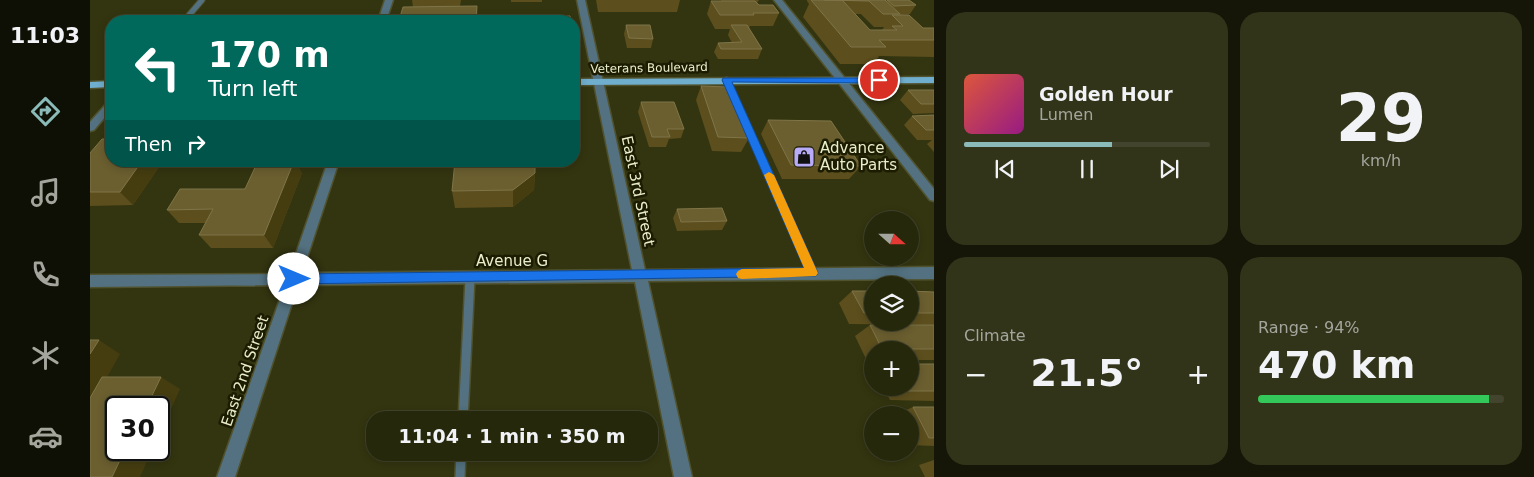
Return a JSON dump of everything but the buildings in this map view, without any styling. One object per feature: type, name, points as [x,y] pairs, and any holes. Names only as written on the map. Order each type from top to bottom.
[{"type":"main road","name":"Veterans Boulevard","points":[[580,82],[934,80]]},
{"type":"main road","points":[[90,85],[105,84]]},
{"type":"street","points":[[384,15],[389,0]]},
{"type":"street","name":"East 3rd Street","points":[[581,0],[683,477]]},
{"type":"street","points":[[778,0],[934,197]]},
{"type":"street","points":[[90,128],[105,111]]},
{"type":"street","name":"East 2nd Street","points":[[226,477],[332,167]]},
{"type":"street","name":"Avenue G","points":[[90,281],[934,273]]},
{"type":"lane","points":[[189,15],[202,0]]},
{"type":"lane","points":[[726,80],[812,273]]},
{"type":"lane","points":[[463,411],[470,278]]},
{"type":"lane","points":[[460,477],[461,461]]},
{"type":"slow traffic","points":[[742,274],[812,273],[769,175]]},
{"type":"place","name":"Advance Auto Parts","points":[[804,157]]},
{"type":"route","points":[[294,279],[812,273],[726,80],[879,80]]}]
